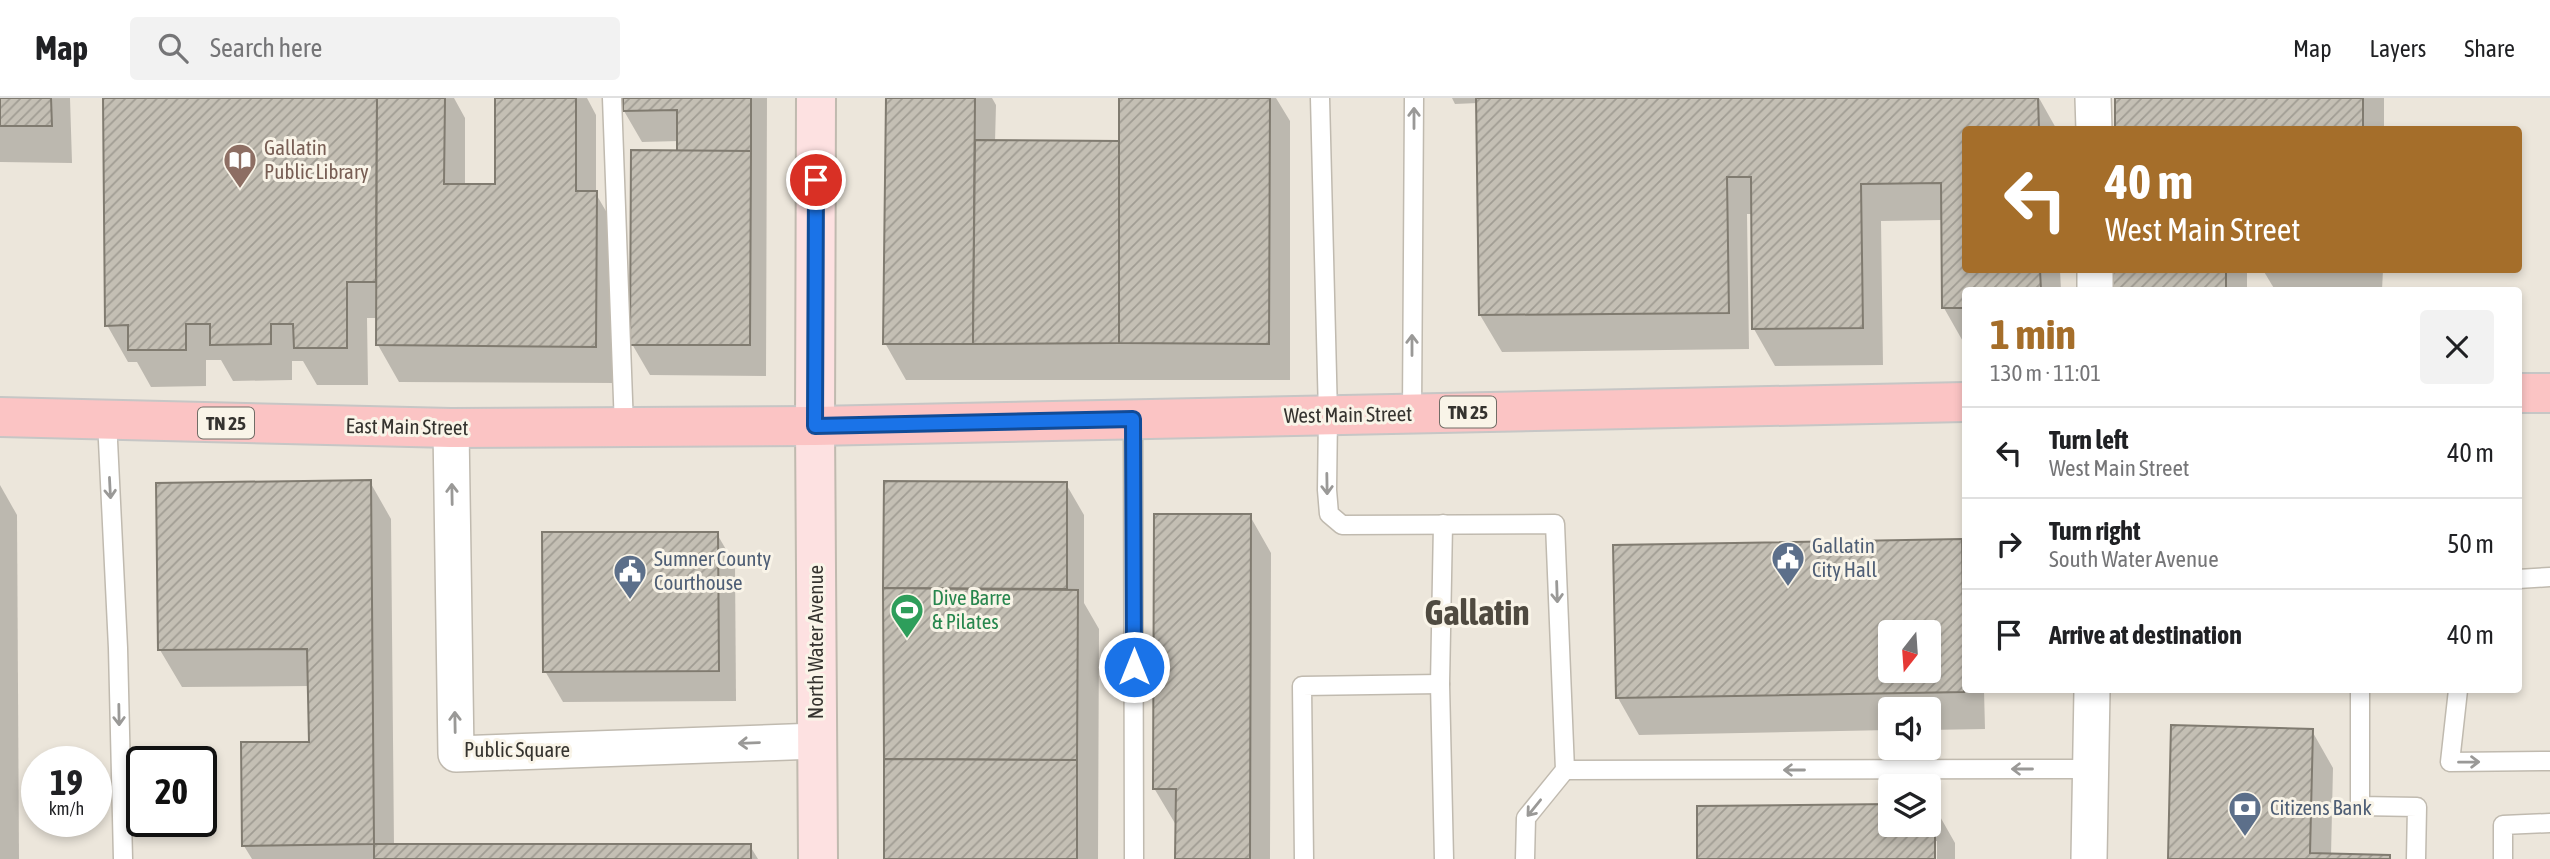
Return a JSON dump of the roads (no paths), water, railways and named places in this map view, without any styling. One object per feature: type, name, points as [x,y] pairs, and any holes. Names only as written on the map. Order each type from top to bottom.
[{"type":"main road","name":"North Water Avenue","points":[[816,98],[818,859]]},
{"type":"main road","points":[[2522,393],[2550,393]]},
{"type":"main road","name":"West Main Street","points":[[815,426],[1962,402]]},
{"type":"main road","name":"East Main Street","points":[[0,417],[452,428],[815,426]]},
{"type":"street","points":[[2093,98],[2094,126]]},
{"type":"street","name":"Public Square","points":[[452,428],[456,754],[817,740]]},
{"type":"street","points":[[2089,859],[2092,693]]},
{"type":"lane","points":[[612,98],[624,427]]},
{"type":"lane","points":[[1320,98],[1329,514],[1342,525],[1555,524],[1564,770],[1526,818],[1525,859]]},
{"type":"lane","points":[[1412,413],[1414,98]]},
{"type":"lane","points":[[1133,419],[1134,859]]},
{"type":"lane","points":[[107,420],[118,648],[123,859]]},
{"type":"lane","points":[[1443,524],[1440,684],[1444,859]]},
{"type":"lane","points":[[2522,579],[2550,577]]},
{"type":"lane","points":[[1304,859],[1302,686],[1440,684]]},
{"type":"lane","points":[[2360,693],[2360,806],[2417,807],[2416,859]]},
{"type":"lane","points":[[2458,693],[2450,762],[2550,761]]},
{"type":"lane","points":[[1564,770],[2090,769]]},
{"type":"lane","points":[[2503,859],[2503,825],[2550,823]]},
{"type":"place","name":"Gallatin Public Library","points":[[240,190]]},
{"type":"place","name":"Gallatin City Hall","points":[[1788,588]]},
{"type":"place","name":"Sumner County Courthouse","points":[[630,601]]},
{"type":"place","name":"Dive Barre & Pilates","points":[[907,640]]},
{"type":"place","name":"Citizens Bank","points":[[2245,838]]},
{"type":"district","name":"Gallatin","points":[[1477,613]]}]
